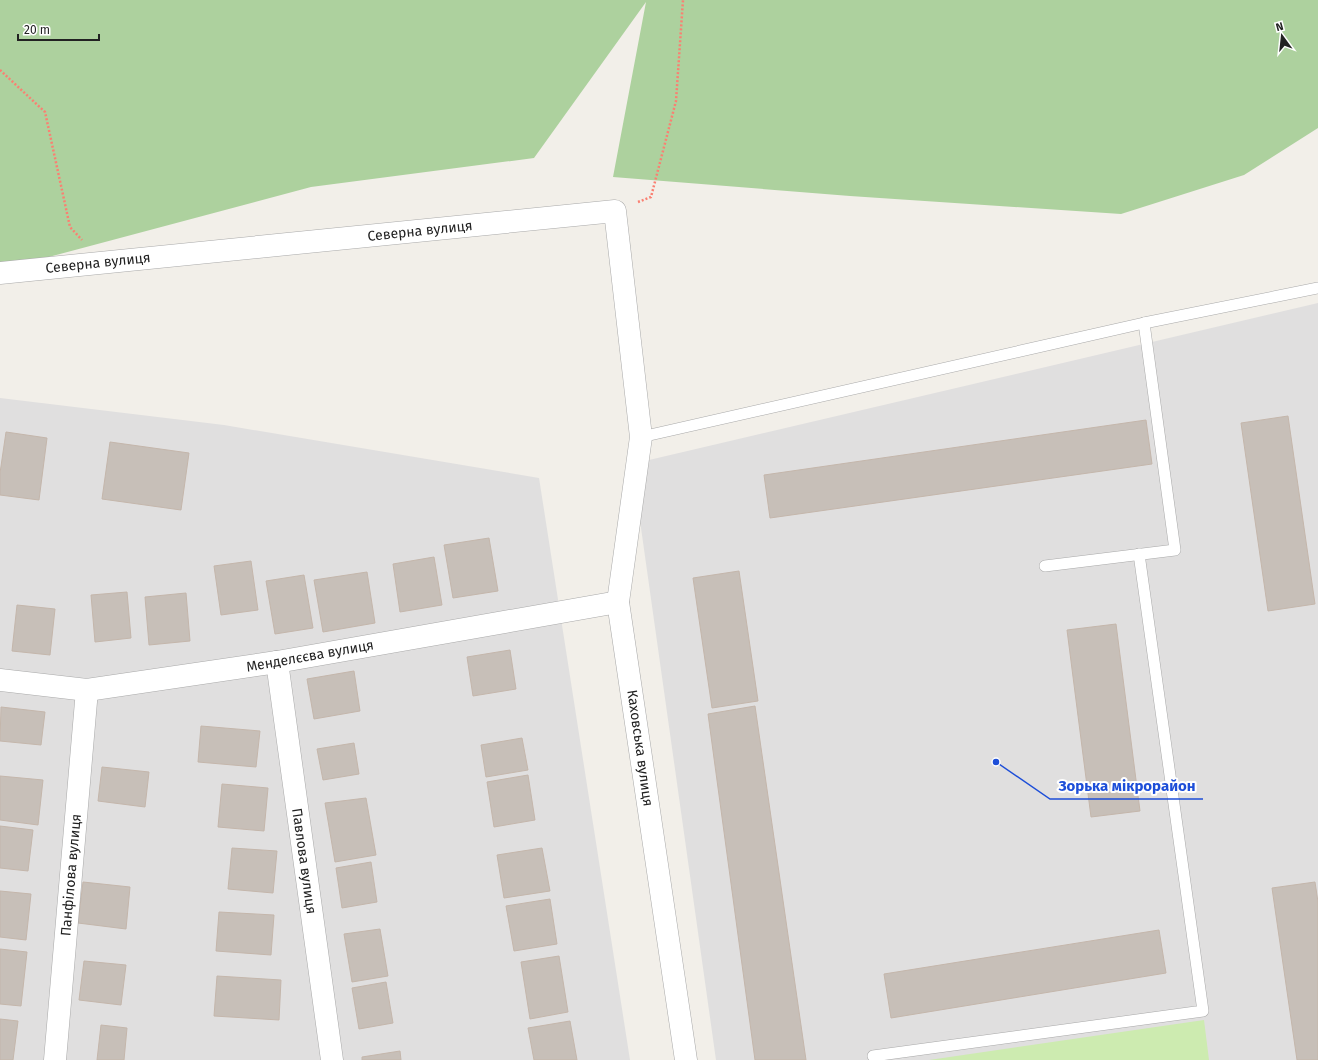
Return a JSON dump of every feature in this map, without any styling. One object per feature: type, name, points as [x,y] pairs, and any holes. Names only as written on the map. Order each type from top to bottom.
[{"type":"street","name":"Северна вулиця","points":[[0,274],[615,211]]},
{"type":"street","points":[[615,211],[641,436]]},
{"type":"street","name":"Каховська вулиця","points":[[641,436],[618,602],[686,1060]]},
{"type":"street","name":"Менделєєва вулиця","points":[[0,680],[87,690],[277,662],[618,602]]},
{"type":"street","name":"Павлова вулиця","points":[[277,662],[332,1060]]},
{"type":"street","name":"Панфілова вулиця","points":[[54,1060],[87,690]]},
{"type":"lane","points":[[641,436],[1144,323],[1318,288]]},
{"type":"lane","points":[[1045,566],[1175,550],[1144,323]]},
{"type":"lane","points":[[873,1056],[1203,1011],[1139,554]]},
{"type":"path","points":[[615,211],[651,197],[676,101],[683,0]]},
{"type":"path","points":[[0,70],[45,112],[70,227],[105,263]]},
{"type":"shaded area","points":[[1318,303],[1318,1060],[716,1060],[632,464]]},
{"type":"shaded area","points":[[0,398],[224,425],[539,478],[630,1060],[0,1060]]},
{"type":"green space","points":[[0,0],[1318,0],[1318,128],[1244,175],[1121,214],[850,196],[613,177],[646,2],[534,158],[311,187],[0,270]]},
{"type":"green space","points":[[1204,1020],[1209,1060],[929,1060]]},
{"type":"building","points":[[1288,416],[1315,604],[1268,611],[1241,423]]},
{"type":"building","points":[[1146,420],[1152,464],[770,518],[764,475]]},
{"type":"building","points":[[6,432],[47,438],[39,500],[0,495],[0,473]]},
{"type":"building","points":[[110,442],[189,453],[181,510],[102,499]]},
{"type":"building","points":[[489,538],[498,591],[453,598],[444,545]]},
{"type":"building","points":[[434,557],[442,605],[400,612],[393,564]]},
{"type":"building","points":[[251,561],[258,610],[221,615],[214,566]]},
{"type":"building","points":[[739,571],[758,701],[712,708],[693,578]]},
{"type":"building","points":[[367,572],[375,623],[323,632],[314,580]]},
{"type":"building","points":[[304,575],[313,628],[275,634],[266,581]]},
{"type":"building","points":[[127,592],[131,638],[95,642],[91,595]]},
{"type":"building","points":[[186,593],[190,641],[149,645],[145,597]]},
{"type":"building","points":[[17,605],[55,609],[50,655],[12,651]]},
{"type":"building","points":[[1116,624],[1140,811],[1091,817],[1067,630]]},
{"type":"building","points":[[510,650],[516,689],[473,696],[467,657]]},
{"type":"building","points":[[354,671],[360,711],[314,719],[307,679]]},
{"type":"building","points":[[755,706],[806,1060],[755,1060],[708,714]]},
{"type":"building","points":[[1,707],[45,712],[41,745],[0,741]]},
{"type":"building","points":[[201,726],[260,731],[256,767],[198,762]]},
{"type":"building","points":[[522,738],[528,770],[486,777],[481,745]]},
{"type":"building","points":[[354,743],[359,774],[323,780],[317,749]]},
{"type":"building","points":[[102,767],[149,772],[145,807],[98,801]]},
{"type":"building","points":[[528,775],[535,820],[494,827],[487,782]]},
{"type":"building","points":[[0,776],[43,780],[38,825],[0,820]]},
{"type":"building","points":[[222,784],[268,788],[264,831],[218,827]]},
{"type":"building","points":[[366,798],[376,855],[335,862],[325,803]]},
{"type":"building","points":[[0,826],[33,830],[28,871],[0,868]]},
{"type":"building","points":[[232,848],[277,851],[273,893],[228,889]]},
{"type":"building","points":[[542,848],[550,891],[504,898],[497,855]]},
{"type":"building","points":[[371,862],[377,902],[342,908],[336,868]]},
{"type":"building","points":[[83,882],[130,887],[126,929],[78,923]]},
{"type":"building","points":[[1315,882],[1318,902],[1318,1060],[1297,1060],[1272,888]]},
{"type":"building","points":[[0,891],[31,894],[26,940],[0,937]]},
{"type":"building","points":[[550,899],[557,944],[514,951],[506,906]]},
{"type":"building","points":[[219,912],[274,915],[271,955],[216,951]]},
{"type":"building","points":[[380,929],[388,976],[352,982],[344,934]]},
{"type":"building","points":[[1159,930],[1166,973],[891,1018],[884,974]]},
{"type":"building","points":[[0,949],[27,952],[21,1006],[0,1004]]},
{"type":"building","points":[[559,956],[568,1012],[530,1019],[521,962]]},
{"type":"building","points":[[84,961],[126,965],[121,1005],[79,1000]]},
{"type":"building","points":[[217,976],[281,980],[279,1020],[214,1016]]},
{"type":"building","points":[[386,982],[393,1023],[359,1029],[352,988]]},
{"type":"building","points":[[0,1019],[18,1021],[13,1060],[0,1060]]},
{"type":"building","points":[[570,1021],[577,1060],[534,1060],[528,1028]]},
{"type":"building","points":[[101,1025],[127,1028],[124,1060],[97,1060]]},
{"type":"building","points":[[400,1051],[401,1060],[362,1060],[362,1057]]},
{"type":"place","name":"Зорька мікрорайон","points":[[996,762]]}]
